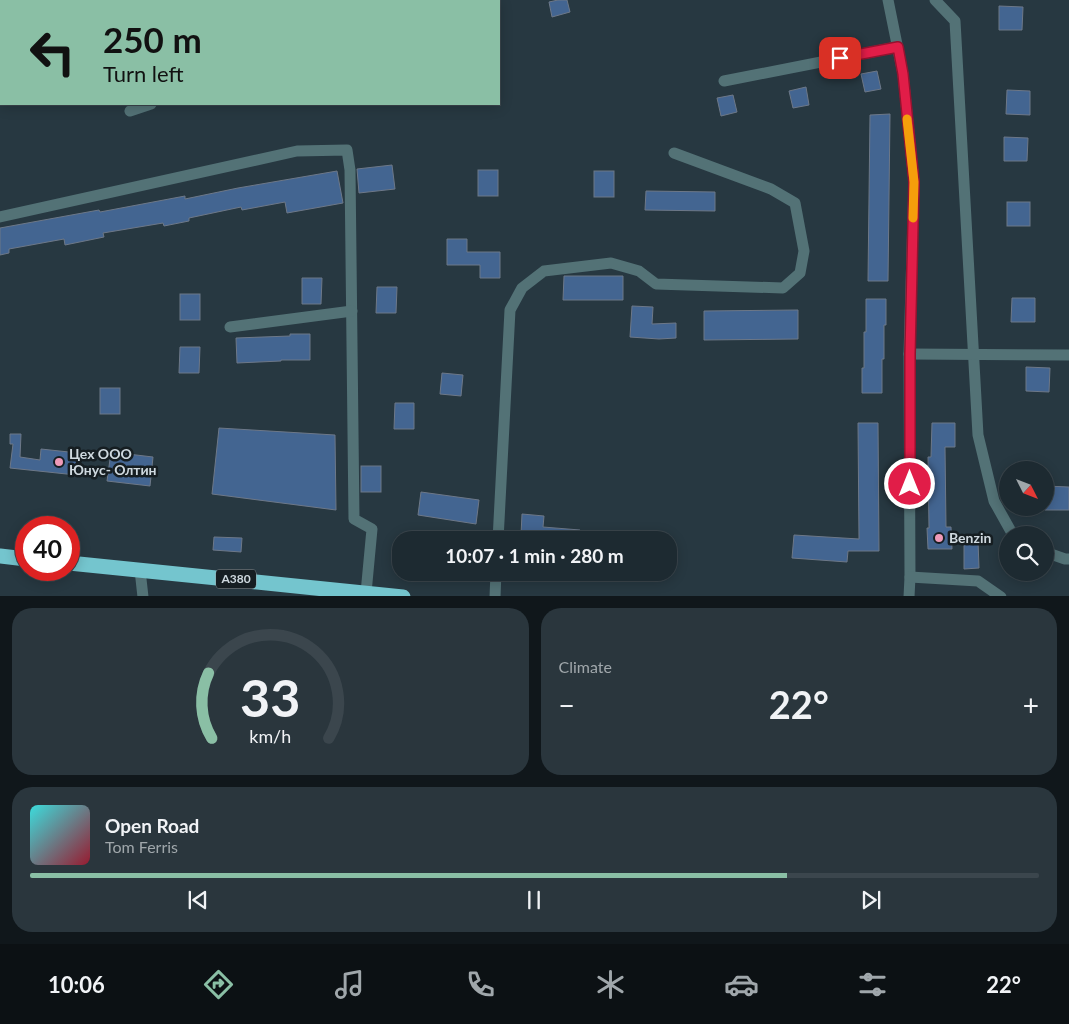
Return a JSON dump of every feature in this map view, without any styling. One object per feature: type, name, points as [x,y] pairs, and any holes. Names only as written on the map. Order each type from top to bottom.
[{"type":"highway","points":[[0,556],[15,558]]},
{"type":"highway","name":"A380","points":[[80,564],[404,596]]},
{"type":"street","points":[[888,0],[903,74],[914,182],[910,354],[909,596]]},
{"type":"street","points":[[935,0],[955,21],[978,436],[994,501],[1008,526]]},
{"type":"street","points":[[724,81],[898,47]]},
{"type":"street","points":[[130,111],[148,105]]},
{"type":"street","points":[[0,216],[297,151],[347,150],[350,170],[354,519],[372,529],[366,593]]},
{"type":"street","points":[[498,531],[510,310],[522,288],[544,271],[611,263],[639,271],[656,284],[783,288],[800,273],[804,251],[795,203],[771,189],[674,153]]},
{"type":"street","points":[[230,328],[352,311]]},
{"type":"street","points":[[910,354],[1069,354]]},
{"type":"street","points":[[1054,555],[1069,559]]},
{"type":"street","points":[[140,570],[143,596]]},
{"type":"street","points":[[910,578],[978,581],[1001,596]]},
{"type":"street","points":[[495,596],[496,581]]},
{"type":"building","points":[[567,0],[570,12],[552,17],[549,2]]},
{"type":"building","points":[[999,6],[1023,7],[1022,30],[999,30]]},
{"type":"building","points":[[877,71],[881,89],[865,92],[861,74]]},
{"type":"building","points":[[806,87],[809,105],[793,108],[789,91]]},
{"type":"building","points":[[1007,90],[1030,91],[1030,115],[1006,114]]},
{"type":"building","points":[[733,95],[737,112],[721,116],[717,98]]},
{"type":"building","points":[[890,114],[888,281],[868,281],[870,115]]},
{"type":"building","points":[[1004,137],[1028,138],[1027,161],[1004,161]]},
{"type":"building","points":[[392,165],[395,189],[359,193],[357,169]]},
{"type":"building","points":[[478,170],[498,170],[498,196],[478,196]]},
{"type":"building","points":[[337,171],[343,203],[287,213],[285,202],[242,210],[241,207],[189,218],[189,221],[164,226],[163,223],[103,233],[104,237],[65,245],[64,239],[9,249],[9,253],[0,255],[0,228],[185,196],[185,199]]},
{"type":"building","points":[[594,171],[614,171],[614,197],[594,197]]},
{"type":"building","points":[[646,191],[715,192],[715,211],[645,210]]},
{"type":"building","points":[[1007,202],[1030,202],[1030,226],[1007,226]]},
{"type":"building","points":[[447,239],[467,239],[467,252],[500,252],[500,278],[480,278],[480,265],[447,265]]},
{"type":"building","points":[[564,276],[623,276],[623,300],[563,300]]},
{"type":"building","points":[[302,278],[322,278],[321,304],[302,304]]},
{"type":"building","points":[[377,287],[397,287],[396,313],[376,313]]},
{"type":"building","points":[[180,294],[200,294],[200,320],[180,320]]},
{"type":"building","points":[[1012,298],[1035,298],[1035,322],[1011,322]]},
{"type":"building","points":[[866,299],[886,299],[882,393],[862,393]]},
{"type":"building","points":[[632,306],[653,307],[652,324],[676,323],[676,338],[630,337]]},
{"type":"building","points":[[798,310],[798,339],[704,340],[704,311]]},
{"type":"building","points":[[290,334],[310,334],[310,360],[237,363],[236,338],[290,336]]},
{"type":"building","points":[[180,347],[200,347],[199,373],[179,373]]},
{"type":"building","points":[[1026,367],[1050,368],[1049,392],[1026,391]]},
{"type":"building","points":[[442,373],[463,375],[461,396],[440,394]]},
{"type":"building","points":[[100,388],[120,388],[120,414],[100,414]]},
{"type":"building","points":[[395,403],[414,403],[414,429],[394,429]]},
{"type":"building","points":[[858,423],[878,423],[879,551],[848,551],[847,562],[792,558],[794,535],[859,539]]},
{"type":"building","points":[[932,423],[955,423],[955,447],[945,447],[946,527],[951,527],[952,549],[928,549],[928,457],[931,457]]},
{"type":"building","points":[[219,428],[335,435],[336,510],[212,494]]},
{"type":"building","points":[[10,434],[21,434],[20,457],[40,460],[41,449],[78,453],[76,475],[10,468],[13,444],[10,444]]},
{"type":"building","points":[[111,452],[153,457],[150,486],[107,481]]},
{"type":"building","points":[[361,466],[381,466],[381,492],[361,492]]},
{"type":"building","points":[[1054,486],[1069,487],[1069,510],[1054,510]]},
{"type":"building","points":[[421,492],[479,500],[476,524],[418,515]]},
{"type":"building","points":[[522,514],[544,516],[543,527],[580,530],[580,531],[521,531]]},
{"type":"building","points":[[214,537],[242,538],[241,552],[213,550]]},
{"type":"building","points":[[964,541],[978,541],[979,568],[964,569]]},
{"type":"slow traffic","points":[[907,119],[914,182],[913,218]]},
{"type":"place","name":"Цех ООО Юнус- Олтин","points":[[59,462]]},
{"type":"place","name":"Benzin","points":[[939,538]]},
{"type":"route","points":[[840,58],[898,47],[903,74],[914,182],[910,354],[910,484]]}]
